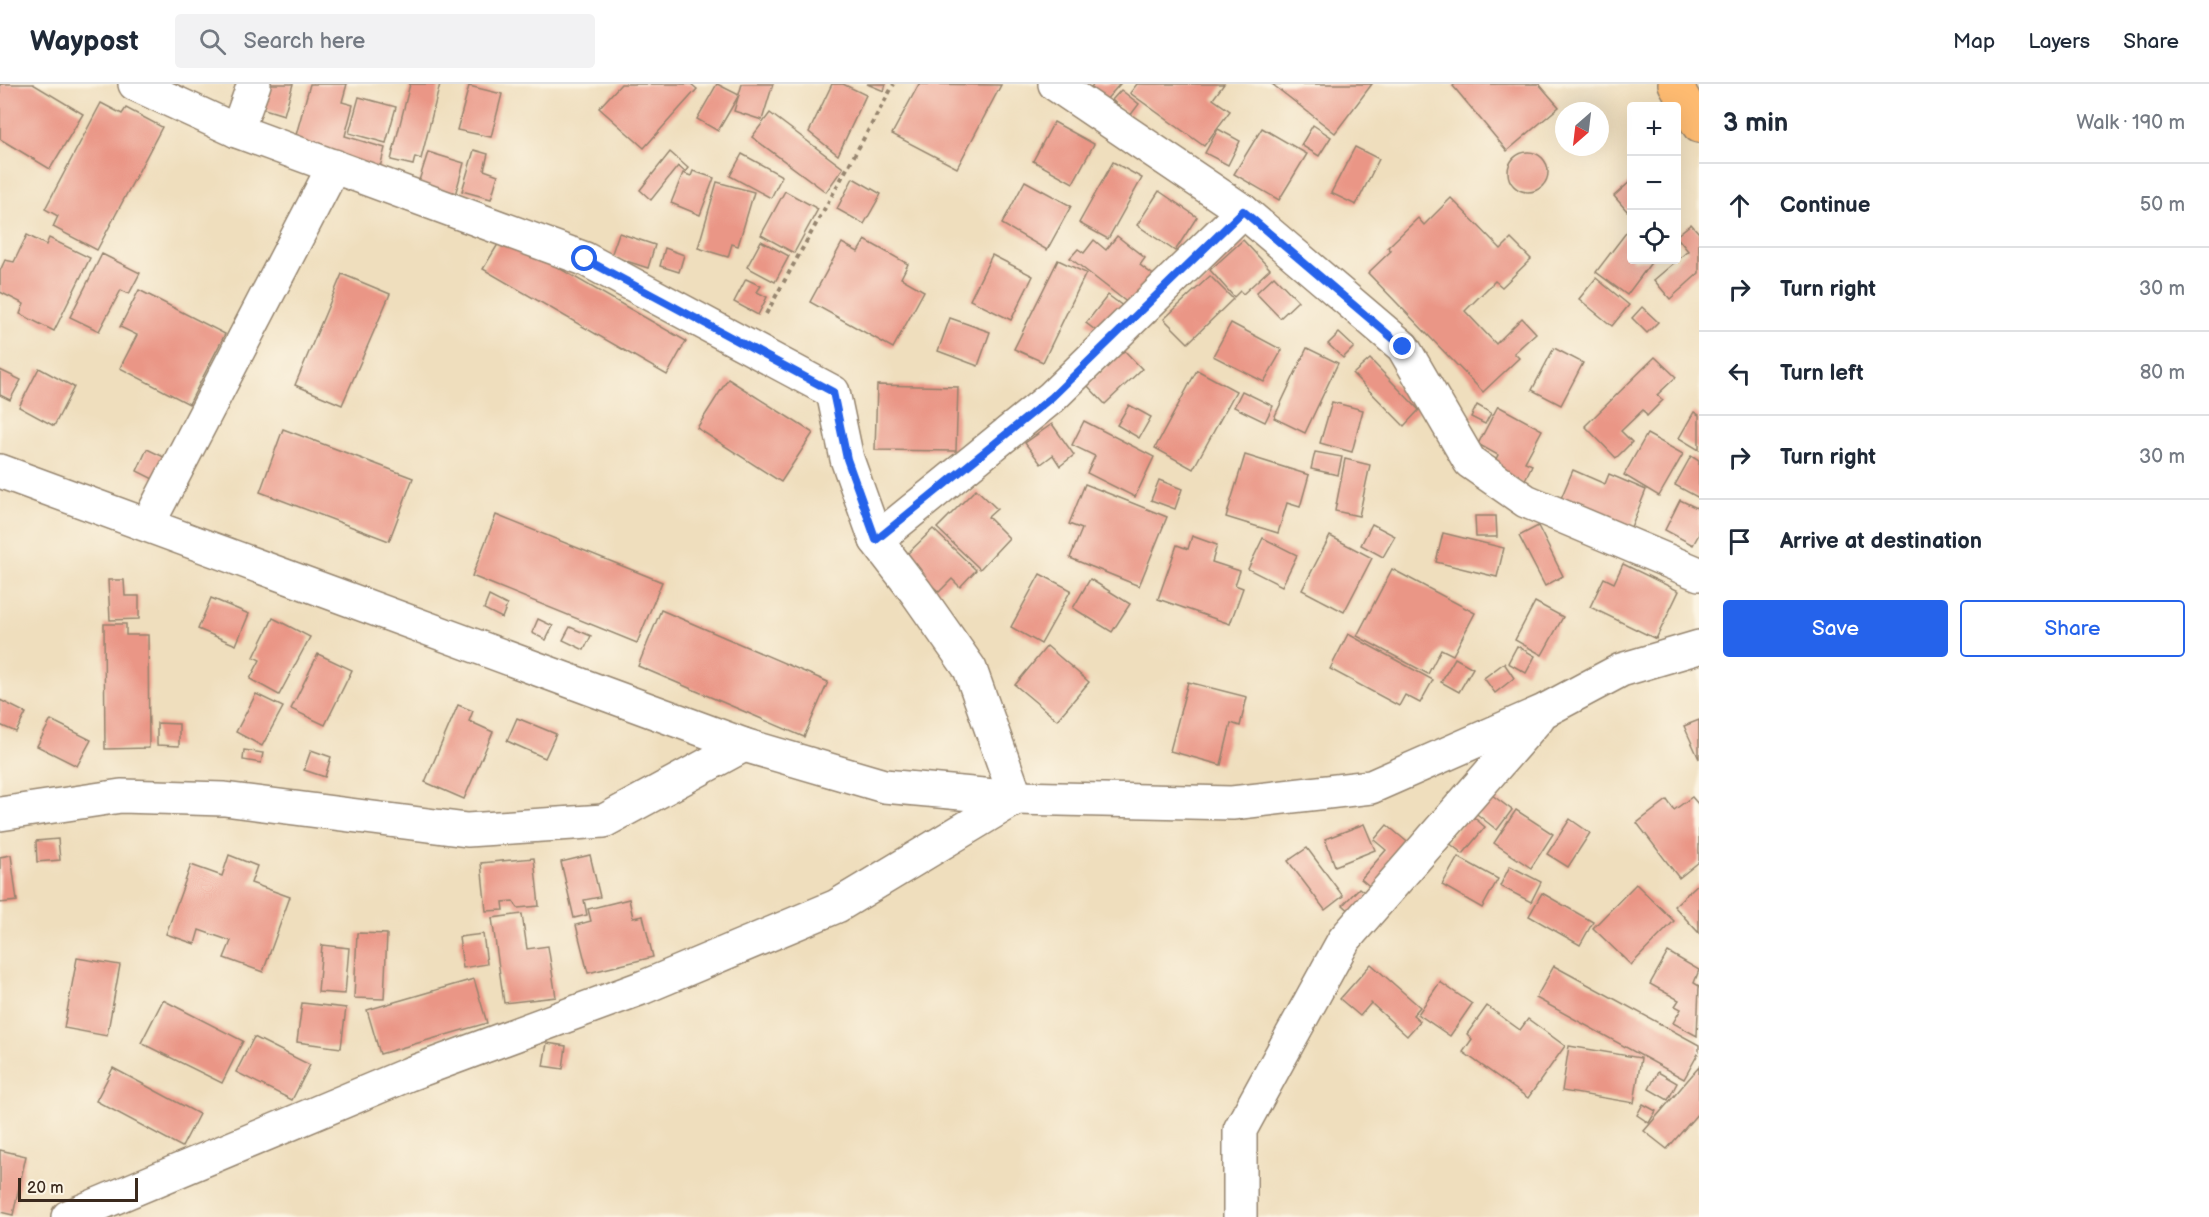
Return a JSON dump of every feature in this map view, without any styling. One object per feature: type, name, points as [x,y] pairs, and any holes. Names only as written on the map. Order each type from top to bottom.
[{"type":"main road","points":[[1675,84],[1699,126]]},
{"type":"street","points":[[135,84],[237,131],[585,259],[833,392],[847,459],[876,540],[916,591],[970,669],[1016,798]]},
{"type":"street","points":[[237,131],[254,84]]},
{"type":"street","points":[[1055,84],[1243,211],[1403,347],[1470,462],[1526,501],[1699,574]]},
{"type":"street","points":[[148,524],[334,166]]},
{"type":"street","points":[[876,540],[1052,397],[1243,211]]},
{"type":"street","points":[[0,471],[744,745],[884,786],[1016,798],[1232,803],[1371,787],[1544,711],[1621,670],[1699,647]]},
{"type":"street","points":[[1240,1217],[1240,1130],[1344,940],[1544,711]]},
{"type":"street","points":[[0,814],[121,796],[224,799],[467,830],[604,820],[744,745]]},
{"type":"street","points":[[68,1217],[409,1074],[644,987],[837,906],[1016,798]]},
{"type":"path","points":[[748,346],[894,84]]},
{"type":"building","points":[[0,84],[33,84],[83,114],[50,169],[0,139]]},
{"type":"building","points":[[265,84],[293,84],[284,115],[258,107]]},
{"type":"building","points":[[310,84],[347,84],[342,102],[353,105],[345,136],[385,148],[379,171],[293,146]]},
{"type":"building","points":[[410,84],[440,84],[421,159],[415,157],[413,165],[391,160]]},
{"type":"building","points":[[621,84],[691,84],[697,89],[644,148],[599,108]]},
{"type":"building","points":[[717,84],[739,95],[718,131],[697,119]]},
{"type":"building","points":[[742,84],[773,84],[762,120],[734,111]]},
{"type":"building","points":[[832,84],[843,84],[866,95],[838,155],[809,132]]},
{"type":"building","points":[[867,84],[886,84],[884,91]]},
{"type":"building","points":[[919,84],[1001,85],[957,168],[892,134]]},
{"type":"building","points":[[1094,84],[1120,84],[1104,102],[1089,89]]},
{"type":"building","points":[[1137,84],[1224,84],[1213,99],[1230,111],[1204,146],[1130,93]]},
{"type":"building","points":[[1272,84],[1372,84],[1335,133]]},
{"type":"building","points":[[1455,84],[1539,84],[1555,102],[1555,110],[1507,151],[1453,86]]},
{"type":"building","points":[[469,86],[502,94],[491,137],[457,130]]},
{"type":"building","points":[[1121,90],[1139,104],[1130,116],[1112,100]]},
{"type":"building","points":[[359,97],[396,107],[386,143],[349,133]]},
{"type":"building","points":[[101,103],[122,114],[126,108],[162,127],[97,250],[53,227],[58,216],[45,209]]},
{"type":"building","points":[[770,113],[843,168],[826,192],[752,137]]},
{"type":"building","points":[[1054,122],[1094,144],[1073,183],[1033,161]]},
{"type":"building","points":[[1313,125],[1331,137],[1319,156],[1301,145]]},
{"type":"building","points":[[1262,128],[1307,154],[1279,200],[1234,174]]},
{"type":"building","points":[[1218,129],[1240,141],[1228,165],[1205,153]]},
{"type":"building","points":[[1355,147],[1379,159],[1356,205],[1331,193]]},
{"type":"building","points":[[474,150],[488,154],[484,170],[498,175],[491,199],[462,191]]},
{"type":"building","points":[[428,152],[464,163],[455,195],[418,184]]},
{"type":"building","points":[[670,152],[688,168],[685,172],[678,166],[651,200],[640,190]]},
{"type":"building","points":[[1528,152],[1542,158],[1548,172],[1542,186],[1528,192],[1514,186],[1508,172],[1514,158]]},
{"type":"building","points":[[742,154],[782,176],[771,198],[730,176]]},
{"type":"building","points":[[1113,162],[1142,178],[1108,239],[1079,223]]},
{"type":"building","points":[[693,171],[714,178],[700,215],[671,203],[683,173],[691,176]]},
{"type":"building","points":[[853,178],[881,194],[864,224],[837,209]]},
{"type":"building","points":[[1025,181],[1071,206],[1047,250],[1002,224]]},
{"type":"building","points":[[717,182],[754,192],[738,246],[732,244],[728,257],[698,248]]},
{"type":"building","points":[[1627,184],[1627,211],[1614,196]]},
{"type":"building","points":[[785,191],[818,209],[794,253],[761,235]]},
{"type":"building","points":[[1159,191],[1197,217],[1175,251],[1137,225]]},
{"type":"building","points":[[1451,198],[1501,249],[1511,239],[1531,259],[1502,287],[1495,281],[1465,311],[1496,344],[1522,318],[1536,333],[1514,353],[1519,358],[1483,392],[1368,273],[1391,251],[1388,247],[1418,218],[1424,225]]},
{"type":"building","points":[[1691,224],[1699,233],[1699,273],[1670,299],[1654,280],[1673,264],[1681,264],[1681,257],[1688,251],[1681,242],[1681,232]]},
{"type":"building","points":[[1627,232],[1627,264],[1650,264],[1627,295],[1596,272]]},
{"type":"building","points":[[619,233],[655,245],[648,268],[611,256]]},
{"type":"building","points":[[27,235],[46,245],[49,238],[90,258],[54,331],[20,314],[24,304],[0,292],[0,271],[5,260],[14,262]]},
{"type":"building","points":[[503,236],[686,341],[667,375],[483,269]]},
{"type":"building","points":[[1117,236],[1145,258],[1140,265],[1156,277],[1133,307],[1070,258],[1078,249],[1084,253],[1094,240],[1106,250]]},
{"type":"building","points":[[865,240],[908,264],[901,278],[924,291],[893,348],[810,302],[842,243],[858,252]]},
{"type":"building","points":[[1243,240],[1270,269],[1243,294],[1240,291],[1234,297],[1210,270]]},
{"type":"building","points":[[761,241],[789,256],[775,282],[747,267]]},
{"type":"building","points":[[665,248],[684,255],[679,272],[660,266]]},
{"type":"building","points":[[102,254],[140,273],[129,294],[121,290],[99,331],[70,317]]},
{"type":"building","points":[[992,255],[1033,276],[1011,320],[970,300]]},
{"type":"building","points":[[1058,260],[1086,273],[1043,362],[1014,349]]},
{"type":"building","points":[[342,274],[390,294],[342,405],[295,385]]},
{"type":"building","points":[[1210,276],[1233,299],[1188,343],[1164,319]]},
{"type":"building","points":[[1274,276],[1298,301],[1280,318],[1256,293]]},
{"type":"building","points":[[1596,278],[1629,305],[1612,326],[1579,299]]},
{"type":"building","points":[[746,279],[761,286],[757,292],[767,297],[758,315],[734,302]]},
{"type":"building","points":[[139,290],[225,334],[189,404],[120,368],[137,335],[120,327]]},
{"type":"building","points":[[1108,295],[1124,307],[1103,336],[1086,323]]},
{"type":"building","points":[[1642,307],[1658,322],[1647,333],[1632,318]]},
{"type":"building","points":[[950,318],[990,332],[978,366],[938,351]]},
{"type":"building","points":[[1231,323],[1282,350],[1264,382],[1213,356]]},
{"type":"building","points":[[1339,333],[1354,347],[1343,358],[1328,344]]},
{"type":"building","points":[[1307,348],[1338,363],[1305,433],[1274,418]]},
{"type":"building","points":[[1554,348],[1583,363],[1561,405],[1532,390]]},
{"type":"building","points":[[1124,350],[1142,369],[1105,404],[1087,385]]},
{"type":"building","points":[[1655,357],[1676,377],[1657,395],[1663,400],[1647,416],[1643,410],[1621,431],[1632,442],[1616,458],[1585,426]]},
{"type":"building","points":[[1370,359],[1419,410],[1404,426],[1353,374]]},
{"type":"building","points":[[39,368],[74,387],[54,426],[19,407]]},
{"type":"building","points":[[0,370],[21,380],[10,400],[0,395]]},
{"type":"building","points":[[1197,370],[1236,391],[1193,469],[1155,448]]},
{"type":"building","points":[[728,379],[813,433],[781,482],[697,428]]},
{"type":"building","points":[[877,385],[958,387],[956,451],[875,450]]},
{"type":"building","points":[[1242,391],[1273,406],[1265,422],[1234,407]]},
{"type":"building","points":[[1332,402],[1363,410],[1352,452],[1320,443]]},
{"type":"building","points":[[1129,405],[1151,417],[1139,438],[1117,425]]},
{"type":"building","points":[[1477,405],[1491,413],[1485,424],[1471,417]]},
{"type":"building","points":[[1498,406],[1542,430],[1525,462],[1532,465],[1523,484],[1492,467],[1498,455],[1478,444]]},
{"type":"building","points":[[1694,412],[1699,415],[1699,450],[1679,438]]},
{"type":"building","points":[[1084,421],[1154,457],[1135,497],[1087,473],[1095,456],[1072,445]]},
{"type":"building","points":[[1052,424],[1074,455],[1060,466],[1053,455],[1041,464],[1025,443]]},
{"type":"building","points":[[283,429],[413,478],[389,541],[260,492]]},
{"type":"building","points":[[1647,434],[1683,454],[1659,496],[1624,475]]},
{"type":"building","points":[[147,449],[166,458],[155,480],[137,471]]},
{"type":"building","points":[[1315,452],[1342,457],[1338,475],[1311,469]]},
{"type":"building","points":[[1245,455],[1309,475],[1300,507],[1287,503],[1278,533],[1226,517]]},
{"type":"building","points":[[1691,456],[1699,461],[1699,498],[1675,485]]},
{"type":"building","points":[[1345,459],[1370,465],[1359,516],[1335,511]]},
{"type":"building","points":[[1573,470],[1605,484],[1609,474],[1646,490],[1629,532],[1559,503]]},
{"type":"building","points":[[1159,480],[1182,489],[1175,509],[1151,500]]},
{"type":"building","points":[[1085,484],[1167,517],[1139,586],[1070,558],[1082,529],[1069,524]]},
{"type":"building","points":[[976,489],[997,509],[988,517],[1009,538],[980,569],[937,528]]},
{"type":"building","points":[[1680,500],[1699,509],[1699,534],[1693,545],[1665,530]]},
{"type":"building","points":[[496,515],[662,582],[637,643],[472,576]]},
{"type":"building","points":[[1475,516],[1496,516],[1497,537],[1476,537]]},
{"type":"building","points":[[1372,524],[1395,536],[1383,557],[1361,545]]},
{"type":"building","points":[[1538,526],[1563,576],[1545,586],[1519,536]]},
{"type":"building","points":[[933,529],[976,570],[960,587],[952,579],[939,592],[903,558]]},
{"type":"building","points":[[1443,533],[1504,548],[1497,577],[1436,562]]},
{"type":"building","points":[[1192,536],[1217,545],[1212,562],[1240,571],[1235,585],[1243,588],[1230,624],[1158,599],[1177,545],[1188,549]]},
{"type":"building","points":[[1330,536],[1372,558],[1344,612],[1302,590]]},
{"type":"building","points":[[1263,538],[1297,555],[1282,586],[1248,569]]},
{"type":"building","points":[[1623,564],[1679,591],[1656,639],[1590,607],[1604,578],[1614,583]]},
{"type":"building","points":[[1392,569],[1475,613],[1453,655],[1441,649],[1428,674],[1357,636]]},
{"type":"building","points":[[1040,574],[1071,590],[1041,644],[1011,627]]},
{"type":"building","points":[[1090,579],[1130,604],[1112,632],[1073,608]]},
{"type":"building","points":[[108,580],[124,580],[125,596],[139,596],[139,619],[110,620]]},
{"type":"building","points":[[489,596],[507,605],[502,618],[484,609]]},
{"type":"building","points":[[211,598],[249,614],[236,645],[198,629]]},
{"type":"building","points":[[1535,602],[1563,617],[1542,655],[1515,640]]},
{"type":"building","points":[[661,610],[828,682],[804,737],[638,666]]},
{"type":"building","points":[[273,618],[310,637],[279,695],[250,679],[260,660],[254,657]]},
{"type":"building","points":[[538,619],[553,626],[546,640],[532,633]]},
{"type":"building","points":[[104,624],[126,624],[126,635],[148,635],[149,748],[105,749]]},
{"type":"building","points":[[570,627],[591,636],[584,650],[563,640]]},
{"type":"building","points":[[1348,634],[1433,680],[1420,703],[1405,695],[1399,706],[1330,669]]},
{"type":"building","points":[[1047,646],[1089,682],[1057,720],[1015,685]]},
{"type":"building","points":[[1517,646],[1535,656],[1526,673],[1508,663]]},
{"type":"building","points":[[318,654],[352,670],[325,725],[291,709]]},
{"type":"building","points":[[1455,658],[1473,668],[1459,692],[1441,682]]},
{"type":"building","points":[[1504,663],[1514,678],[1495,693],[1484,678]]},
{"type":"building","points":[[1188,682],[1247,697],[1240,726],[1231,723],[1221,765],[1170,751]]},
{"type":"building","points":[[256,694],[283,707],[262,746],[236,732]]},
{"type":"building","points":[[0,700],[26,713],[16,732],[0,725]]},
{"type":"building","points":[[458,705],[473,711],[469,721],[493,732],[464,799],[425,782]]},
{"type":"building","points":[[517,718],[556,734],[545,758],[507,741]]},
{"type":"building","points":[[51,720],[91,740],[77,766],[37,746]]},
{"type":"building","points":[[1699,720],[1699,759],[1684,726]]},
{"type":"building","points":[[157,723],[179,724],[179,746],[157,745]]},
{"type":"building","points":[[244,750],[263,753],[261,763],[243,760]]},
{"type":"building","points":[[311,750],[331,757],[325,777],[304,770]]},
{"type":"building","points":[[1488,792],[1512,810],[1497,830],[1473,811]]},
{"type":"building","points":[[1692,797],[1699,805],[1699,862],[1679,878],[1637,823],[1667,800],[1674,810]]},
{"type":"building","points":[[1516,810],[1553,834],[1531,868],[1494,843]]},
{"type":"building","points":[[1470,814],[1485,827],[1463,854],[1448,842]]},
{"type":"building","points":[[1570,819],[1590,833],[1568,867],[1547,854]]},
{"type":"building","points":[[1364,824],[1375,850],[1335,866],[1325,839]]},
{"type":"building","points":[[1387,825],[1412,846],[1374,890],[1361,879],[1386,850],[1374,840]]},
{"type":"building","points":[[58,839],[60,860],[37,862],[36,841]]},
{"type":"building","points":[[1307,848],[1343,896],[1325,910],[1288,861]]},
{"type":"building","points":[[11,855],[17,901],[0,903],[0,857]]},
{"type":"building","points":[[229,855],[257,866],[251,883],[290,897],[263,972],[224,958],[231,941],[199,930],[195,944],[166,934],[191,865],[222,876]]},
{"type":"building","points":[[590,855],[600,897],[584,900],[587,915],[574,918],[561,862]]},
{"type":"building","points":[[1458,857],[1498,879],[1482,908],[1442,885]]},
{"type":"building","points":[[534,858],[539,906],[518,908],[513,901],[503,902],[504,910],[486,911],[481,863]]},
{"type":"building","points":[[1510,866],[1541,882],[1531,902],[1500,886]]},
{"type":"building","points":[[1699,883],[1699,933],[1674,906]]},
{"type":"building","points":[[1636,884],[1674,921],[1631,965],[1593,928]]},
{"type":"building","points":[[1359,888],[1369,896],[1353,914],[1343,905]]},
{"type":"building","points":[[1542,893],[1593,922],[1580,945],[1529,916]]},
{"type":"building","points":[[629,899],[633,918],[643,916],[653,957],[588,973],[576,925],[591,921],[588,909]]},
{"type":"building","points":[[522,914],[527,949],[548,946],[556,997],[504,1003],[492,918]]},
{"type":"building","points":[[357,933],[387,934],[384,999],[354,998]]},
{"type":"building","points":[[483,934],[487,964],[463,968],[459,937]]},
{"type":"building","points":[[322,945],[349,948],[345,994],[318,992]]},
{"type":"building","points":[[1668,952],[1699,970],[1694,983],[1699,986],[1697,1036],[1673,1023],[1681,1009],[1675,1006],[1679,1000],[1650,984]]},
{"type":"building","points":[[77,958],[120,965],[107,1036],[64,1028]]},
{"type":"building","points":[[1371,964],[1420,1007],[1413,1015],[1420,1021],[1407,1036],[1371,1003],[1360,1016],[1340,999]]},
{"type":"building","points":[[1554,966],[1699,1045],[1699,1052],[1684,1079],[1536,998]]},
{"type":"building","points":[[474,979],[487,1023],[380,1054],[367,1010]]},
{"type":"building","points":[[1440,982],[1472,1004],[1450,1036],[1418,1014]]},
{"type":"building","points":[[163,1000],[243,1041],[222,1083],[141,1043]]},
{"type":"building","points":[[302,1003],[346,1008],[341,1048],[297,1042]]},
{"type":"building","points":[[1487,1006],[1520,1030],[1528,1019],[1565,1046],[1528,1098],[1463,1052],[1472,1039],[1467,1034]]},
{"type":"building","points":[[254,1037],[310,1065],[292,1100],[236,1072]]},
{"type":"building","points":[[547,1043],[566,1046],[563,1069],[543,1066]]},
{"type":"building","points":[[1569,1046],[1641,1058],[1634,1103],[1562,1091]]},
{"type":"building","points":[[1699,1067],[1699,1112],[1667,1149],[1644,1131]]},
{"type":"building","points":[[113,1068],[199,1114],[182,1147],[96,1101]]},
{"type":"building","points":[[1658,1072],[1677,1083],[1668,1100],[1649,1089]]},
{"type":"building","points":[[1643,1104],[1656,1111],[1649,1123],[1637,1115]]},
{"type":"building","points":[[0,1150],[26,1156],[13,1215],[0,1212]]},
{"type":"route","points":[[585,259],[833,392],[847,459],[876,540],[1052,397],[1243,211],[1403,347]]}]
